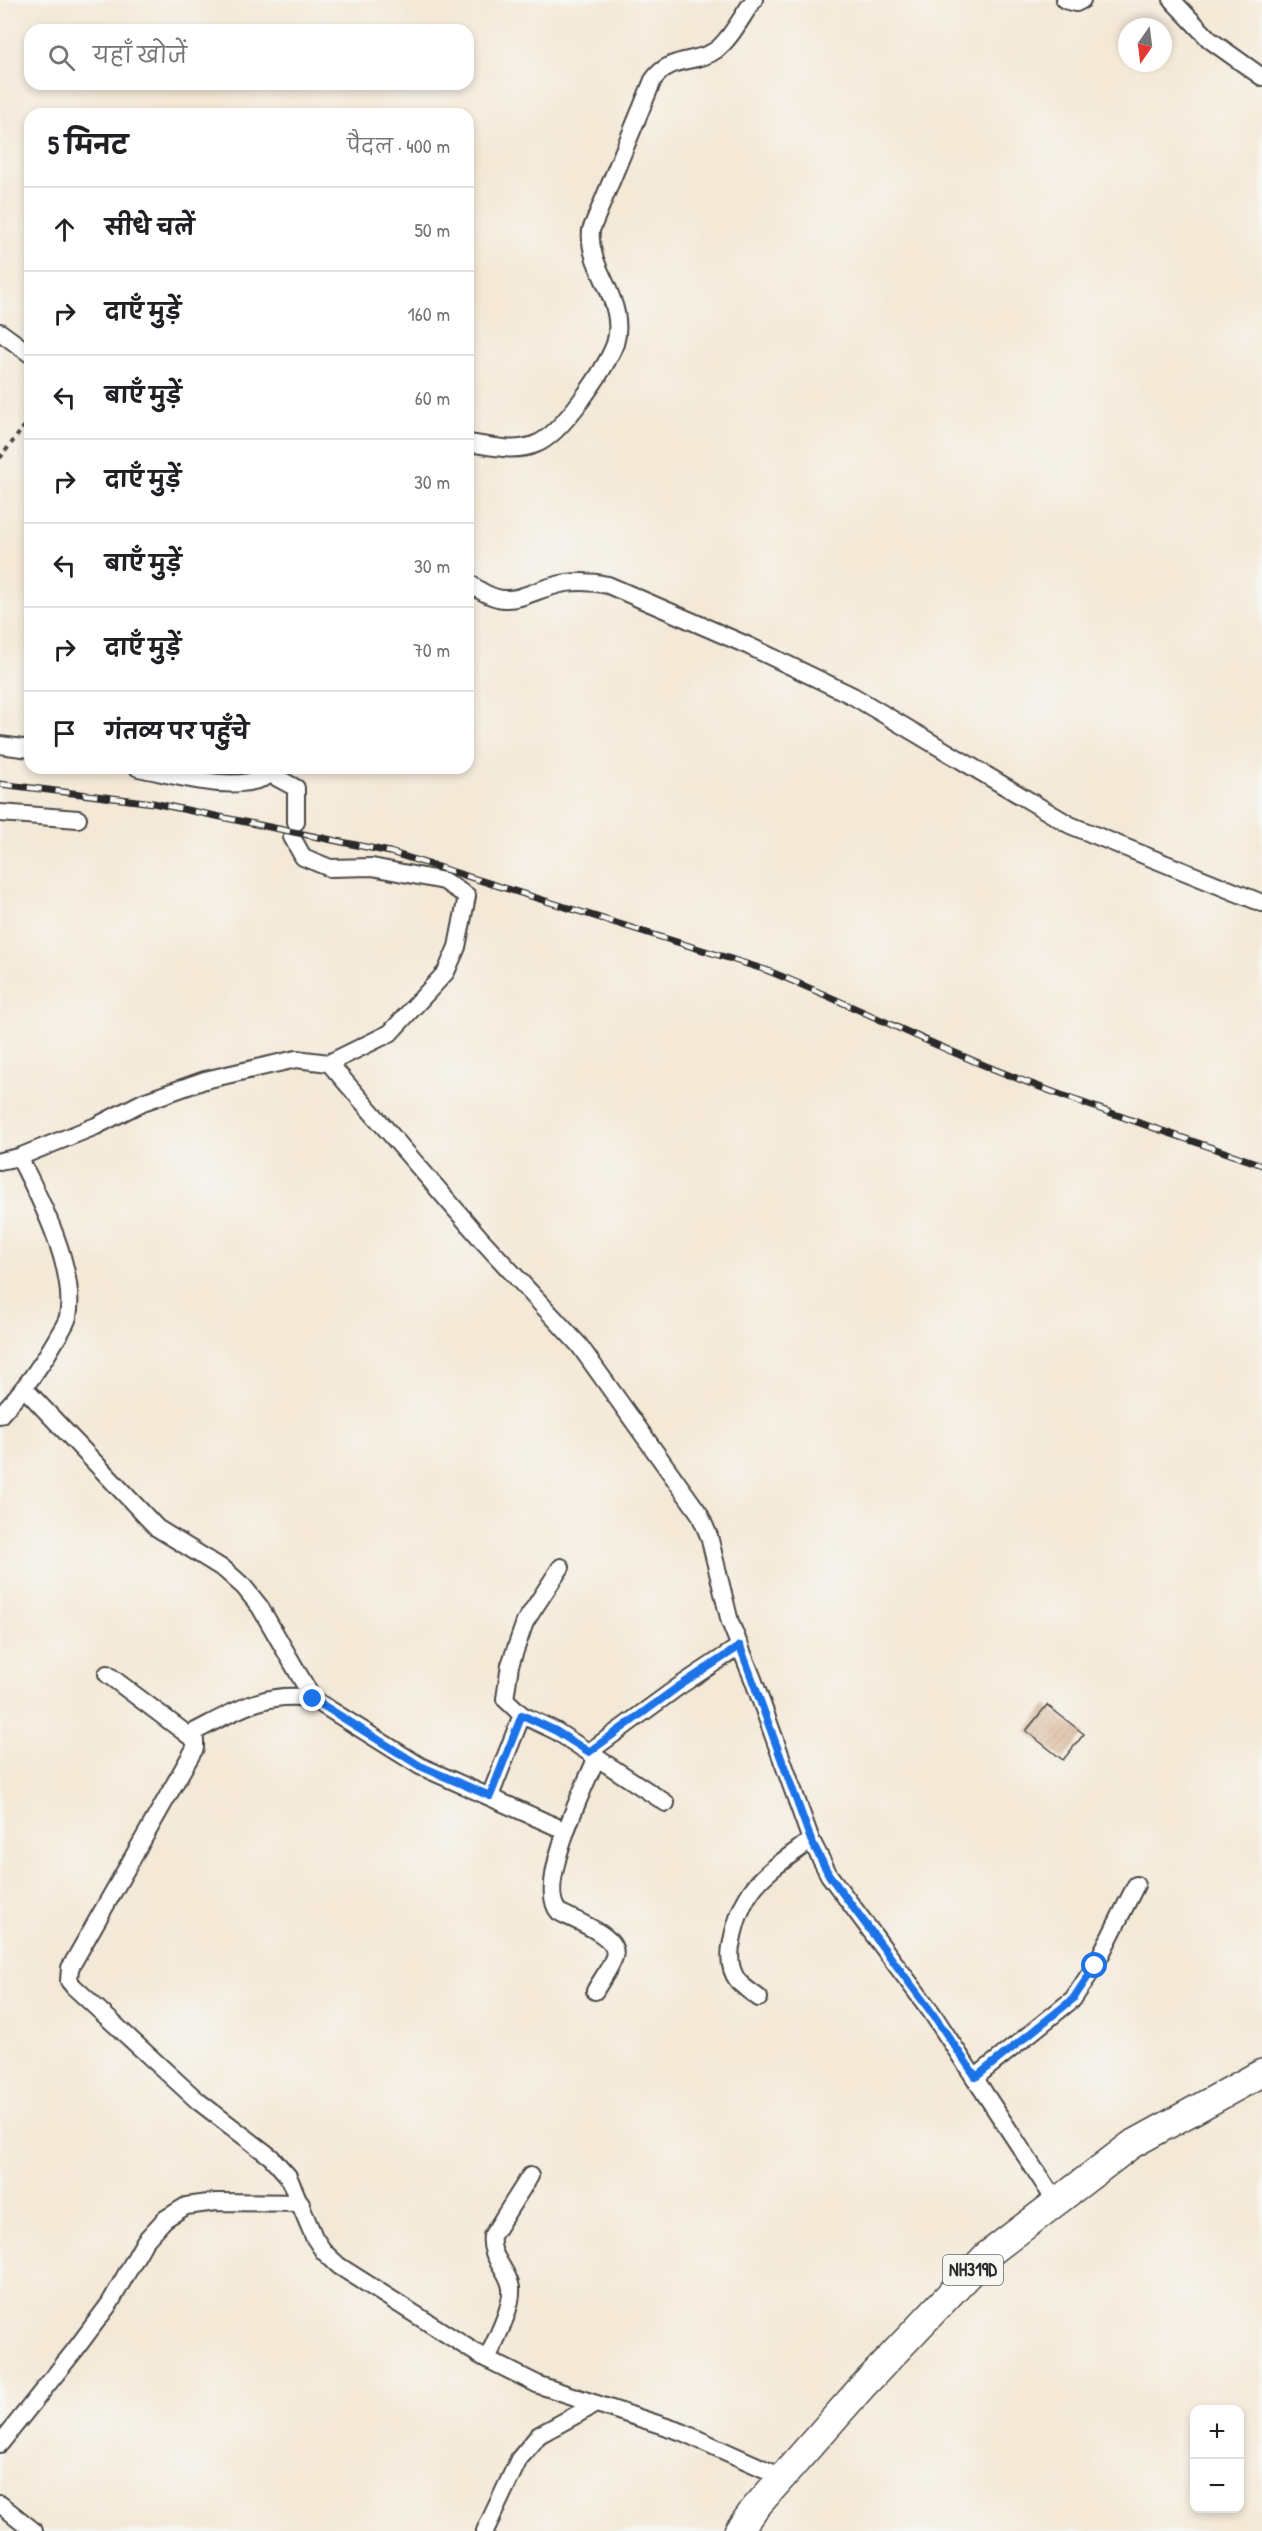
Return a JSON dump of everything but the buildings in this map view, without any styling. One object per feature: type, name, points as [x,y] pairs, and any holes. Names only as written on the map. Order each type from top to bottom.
[{"type":"highway","name":"NH319D","points":[[738,2531],[782,2477],[861,2388],[986,2256],[1131,2145],[1262,2073]]},
{"type":"street","points":[[474,445],[512,448],[539,444],[582,402],[614,345],[618,330],[616,311],[591,250],[591,230],[653,80],[658,72],[672,64],[715,51],[754,0]]},
{"type":"street","points":[[1065,0],[1076,3],[1082,0]]},
{"type":"street","points":[[1172,0],[1210,40],[1262,77]]},
{"type":"street","points":[[0,332],[24,350]]},
{"type":"street","points":[[474,587],[481,593],[508,600],[564,583],[596,582],[608,585],[749,646],[853,696],[1070,825],[1262,903]]},
{"type":"street","points":[[0,745],[24,747]]},
{"type":"street","points":[[172,774],[233,785],[259,782],[272,774]]},
{"type":"street","points":[[0,1161],[19,1157],[96,1126],[143,1102],[206,1080],[296,1059],[329,1063],[390,1033],[446,972],[457,947],[467,896],[444,881],[372,867],[330,868],[303,857],[294,830],[296,788],[278,774]]},
{"type":"street","points":[[0,813],[78,819]]},
{"type":"street","points":[[329,1063],[481,1239],[579,1345],[699,1513],[709,1536],[730,1622],[811,1840],[829,1875],[932,2013],[1056,2202]]},
{"type":"street","points":[[0,1415],[25,1389],[68,1319],[69,1295],[59,1249],[47,1212],[19,1157]]},
{"type":"street","points":[[25,1389],[157,1528],[225,1570],[244,1587],[260,1607],[313,1699]]},
{"type":"street","points":[[561,1568],[525,1622],[510,1665],[505,1699],[522,1715],[556,1731],[666,1803]]},
{"type":"street","points":[[595,1991],[614,1957],[615,1950],[605,1936],[559,1912],[553,1906],[551,1898],[555,1865],[593,1755],[678,1687],[740,1646]]},
{"type":"street","points":[[107,1674],[195,1740],[195,1748],[70,1968],[69,1981],[198,2101],[271,2157],[288,2176],[314,2237],[324,2252],[339,2266],[487,2359],[539,2385],[682,2432],[782,2477]]},
{"type":"street","points":[[189,1735],[261,1699],[294,1695],[313,1699],[420,1766],[566,1831]]},
{"type":"street","points":[[490,1796],[522,1715]]},
{"type":"street","points":[[759,1998],[738,1981],[731,1969],[730,1951],[736,1917],[748,1893],[760,1880],[811,1840]]},
{"type":"street","points":[[976,2077],[1073,1999],[1095,1966],[1136,1885]]},
{"type":"street","points":[[487,2359],[511,2300],[511,2286],[494,2255],[491,2245],[492,2236],[530,2176]]},
{"type":"street","points":[[0,2444],[110,2303],[145,2241],[165,2219],[186,2206],[216,2202],[301,2203]]},
{"type":"street","points":[[485,2531],[519,2459],[539,2435],[597,2404]]},
{"type":"street","points":[[0,2504],[34,2531]]},
{"type":"path","points":[[0,458],[24,427]]},
{"type":"railway","points":[[0,784],[153,803],[390,852],[766,970],[938,1046],[1029,1083],[1262,1165]]},
{"type":"route","points":[[313,1699],[420,1766],[490,1796],[522,1715],[556,1731],[589,1752],[678,1687],[740,1646],[811,1840],[829,1875],[932,2013],[976,2077],[1073,1999],[1095,1966]]}]
